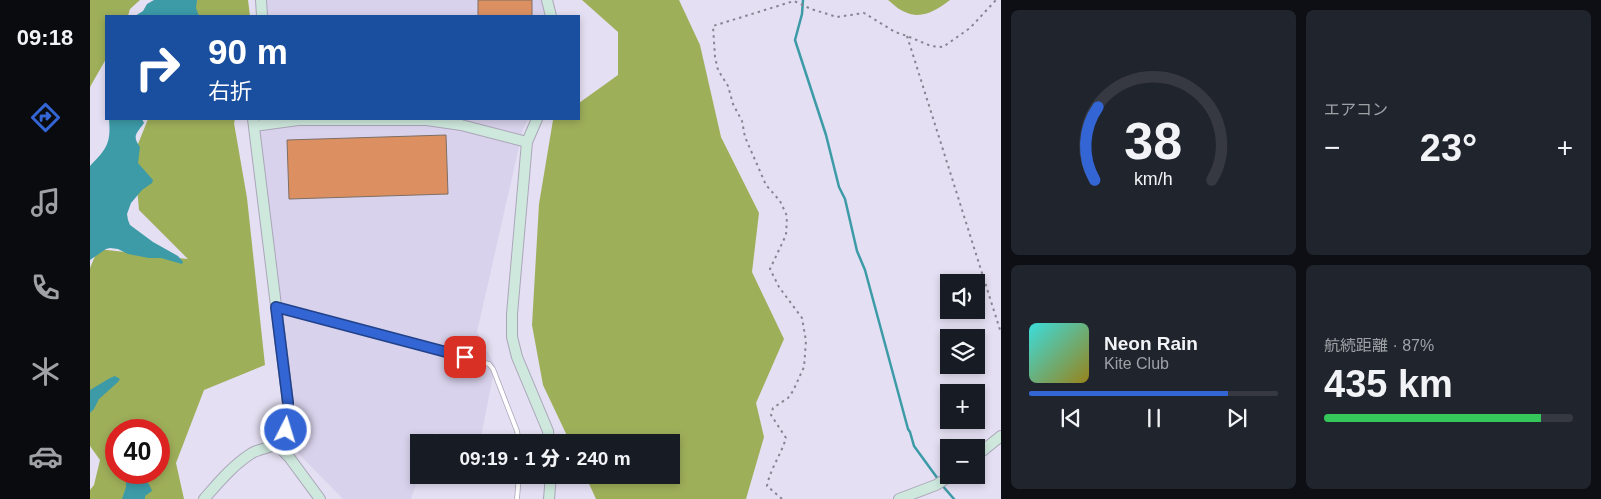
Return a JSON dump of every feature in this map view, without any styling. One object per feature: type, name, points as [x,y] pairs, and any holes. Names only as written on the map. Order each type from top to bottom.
[{"type":"street","points":[[261,0],[262,15]]},
{"type":"street","points":[[547,0],[551,15]]},
{"type":"street","points":[[204,499],[227,472],[254,452],[282,440],[286,430],[288,403],[254,122],[427,120],[460,125],[528,142]]},
{"type":"street","points":[[537,120],[528,142],[512,314],[512,337],[517,357],[549,434]]},
{"type":"street","points":[[985,449],[1001,436]]},
{"type":"street","points":[[276,444],[289,457],[320,499]]},
{"type":"street","points":[[900,499],[940,482]]},
{"type":"street","points":[[549,499],[550,484]]},
{"type":"lane","points":[[276,307],[490,364],[518,434]]},
{"type":"lane","points":[[517,499],[518,484]]},
{"type":"path","points":[[782,499],[767,486],[769,474],[784,447],[786,438],[771,415],[773,408],[788,398],[793,392],[804,367],[806,341],[802,318],[779,287],[770,269],[786,234],[787,216],[780,201],[766,185],[745,137],[742,121],[733,104],[728,86],[718,70],[715,57],[713,26],[794,1],[811,9],[837,17],[864,13],[895,32],[931,46],[943,47],[970,28],[996,0]]},
{"type":"path","points":[[908,36],[1001,333]]},
{"type":"shaded area","points":[[265,0],[545,0],[548,15],[266,15]]},
{"type":"shaded area","points":[[258,120],[528,120],[523,129],[477,332],[495,366],[482,434],[410,434],[410,484],[416,484],[411,499],[343,499],[297,452]]},
{"type":"green space","points":[[90,0],[140,0],[130,9],[128,15],[105,15],[105,61],[90,87]]},
{"type":"green space","points":[[195,0],[248,0],[250,15],[194,15]]},
{"type":"green space","points":[[582,0],[679,0],[700,45],[721,137],[759,213],[752,272],[784,339],[756,403],[764,437],[746,499],[596,499],[589,484],[680,484],[680,434],[566,434],[543,385],[532,325],[539,204],[553,120],[580,120],[580,102],[618,75],[618,32]]},
{"type":"green space","points":[[888,0],[950,0],[929,13],[917,15],[903,11]]},
{"type":"green space","points":[[148,120],[235,120],[247,198],[265,365],[204,390],[176,463],[184,499],[90,499],[90,490],[94,485],[100,460],[90,446],[90,268],[98,249],[188,259],[139,210],[134,154]]},
{"type":"water","points":[[154,0],[197,0],[196,8],[199,15],[137,15],[143,11],[147,4]]},
{"type":"water","points":[[109,120],[142,120],[144,123],[136,137],[140,147],[138,163],[153,180],[131,203],[127,214],[128,220],[130,225],[153,242],[178,256],[183,262],[182,264],[161,258],[128,254],[118,249],[110,248],[90,260],[90,166],[107,145]]},
{"type":"water","points":[[115,376],[120,379],[118,382],[99,399],[90,413],[90,390]]},
{"type":"water","points":[[126,484],[149,484],[152,491],[145,496],[145,499],[122,499]]},
{"type":"building","points":[[478,0],[532,0],[532,15],[478,15]]},
{"type":"building","points":[[446,135],[448,194],[289,199],[287,140]]},
{"type":"waterway","points":[[803,0],[802,14],[795,40],[826,135],[839,187],[845,199],[857,251],[865,270],[908,429],[914,446],[938,479]]},
{"type":"waterway","points":[[941,484],[954,499]]},
{"type":"route","points":[[286,430],[288,403],[276,307],[465,357]]}]
